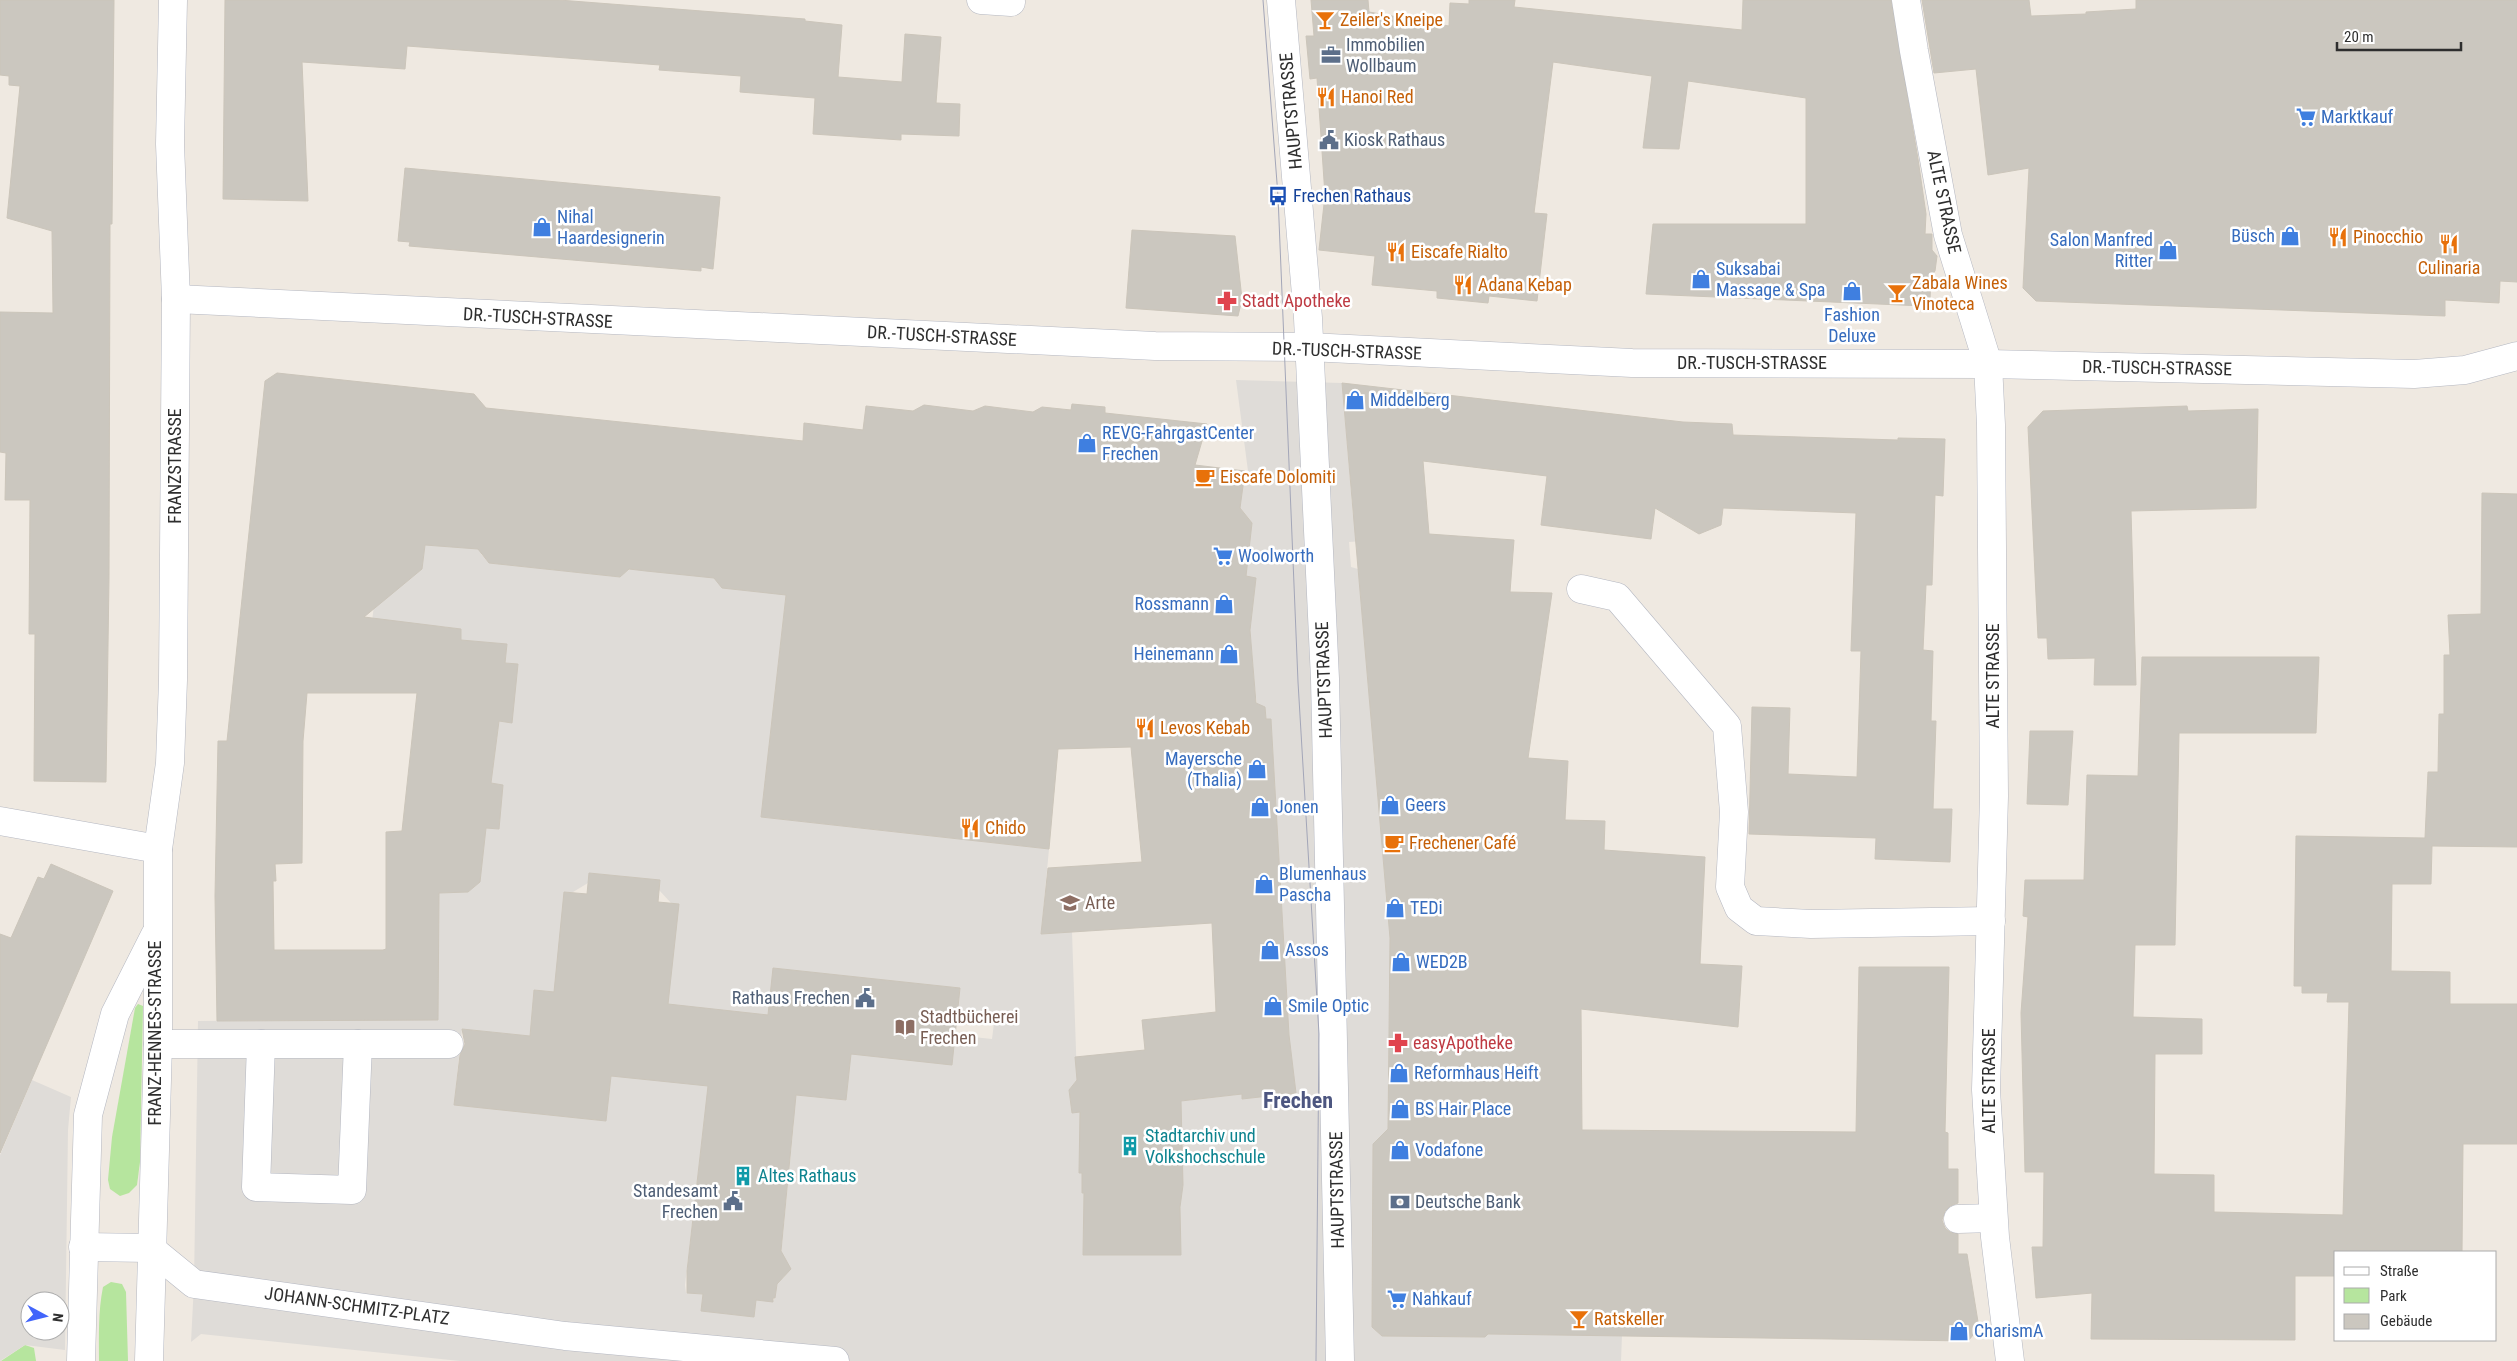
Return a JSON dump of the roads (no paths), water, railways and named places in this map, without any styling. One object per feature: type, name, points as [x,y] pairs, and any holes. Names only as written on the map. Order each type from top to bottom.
[{"type":"street","name":"FRANZSTRASSE","points":[[157,931],[158,849],[170,763],[173,690],[176,299],[170,144],[173,0]]},
{"type":"street","points":[[981,0],[1011,2]]},
{"type":"street","name":"HAUPTSTRASSE","points":[[1280,0],[1298,185],[1309,347],[1325,679],[1340,1361]]},
{"type":"street","name":"ALTE STRASSE","points":[[1906,0],[1948,235],[1988,364],[1991,425],[1994,796],[1986,1090],[1993,1218],[2010,1361]]},
{"type":"street","name":"DR.-TUSCH-STRASSE","points":[[176,299],[1155,346],[1309,347],[1632,363],[1988,364],[2414,374],[2465,370],[2517,356]]},
{"type":"street","points":[[1581,588],[1617,597],[1727,726],[1734,812],[1730,887],[1739,908],[1756,921],[1811,924],[1992,921]]},
{"type":"street","points":[[0,821],[158,849]]},
{"type":"street","name":"FRANZ-HENNES-STRASSE","points":[[149,1361],[150,1248],[158,1044],[157,931]]},
{"type":"street","name":"FRANZ-HENNES-STRASSE","points":[[81,1361],[88,1115],[115,1014],[157,931]]},
{"type":"street","points":[[158,1044],[449,1044]]},
{"type":"street","points":[[261,1044],[256,1186],[352,1190],[358,1044]]},
{"type":"street","points":[[1958,1219],[1993,1218]]},
{"type":"street","points":[[83,1247],[150,1248]]},
{"type":"street","name":"JOHANN-SCHMITZ-PLATZ","points":[[150,1248],[194,1284],[556,1334],[835,1361]]},
{"type":"tram line","points":[[1263,0],[1278,196],[1298,682],[1319,1034],[1316,1361]]},
{"type":"place","name":"Zeiler's Kneipe","points":[[1325,20]]},
{"type":"place","name":"Immobilien Wollbaum","points":[[1331,55]]},
{"type":"place","name":"Hanoi Red","points":[[1326,97]]},
{"type":"place","name":"Marktkauf","points":[[2306,117]]},
{"type":"place","name":"Kiosk Rathaus","points":[[1329,140]]},
{"type":"place","name":"Frechen Rathaus","points":[[1278,196]]},
{"type":"place","name":"Nihal Haardesignerin","points":[[542,227]]},
{"type":"place","name":"Büsch","points":[[2290,236]]},
{"type":"place","name":"Pinocchio","points":[[2338,237]]},
{"type":"place","name":"Culinaria","points":[[2449,244]]},
{"type":"place","name":"Salon Manfred Ritter","points":[[2168,250]]},
{"type":"place","name":"Eiscafe Rialto","points":[[1396,252]]},
{"type":"place","name":"Suksabai Massage & Spa","points":[[1701,279]]},
{"type":"place","name":"Adana Kebap","points":[[1463,285]]},
{"type":"place","name":"Fashion Deluxe","points":[[1852,291]]},
{"type":"place","name":"Zabala Wines Vinoteca","points":[[1897,293]]},
{"type":"place","name":"Stadt Apotheke","points":[[1227,301]]},
{"type":"place","name":"Middelberg","points":[[1355,400]]},
{"type":"place","name":"REVG-FahrgastCenter Frechen","points":[[1087,443]]},
{"type":"place","name":"Eiscafe Dolomiti","points":[[1205,477]]},
{"type":"place","name":"Woolworth","points":[[1223,556]]},
{"type":"place","name":"Rossmann","points":[[1224,604]]},
{"type":"place","name":"Heinemann","points":[[1229,654]]},
{"type":"place","name":"Levos Kebab","points":[[1145,728]]},
{"type":"place","name":"Mayersche (Thalia)","points":[[1257,769]]},
{"type":"place","name":"Geers","points":[[1390,805]]},
{"type":"place","name":"Jonen","points":[[1260,807]]},
{"type":"place","name":"Chido","points":[[970,828]]},
{"type":"place","name":"Frechener Café","points":[[1394,843]]},
{"type":"place","name":"Blumenhaus Pascha","points":[[1264,884]]},
{"type":"place","name":"Arte","points":[[1070,903]]},
{"type":"place","name":"TEDi","points":[[1395,908]]},
{"type":"place","name":"Assos","points":[[1270,950]]},
{"type":"place","name":"WED2B","points":[[1401,962]]},
{"type":"place","name":"Rathaus Frechen","points":[[865,998]]},
{"type":"place","name":"Smile Optic","points":[[1273,1006]]},
{"type":"place","name":"Stadtbücherei Frechen","points":[[905,1027]]},
{"type":"place","name":"easyApotheke","points":[[1398,1043]]},
{"type":"place","name":"Reformhaus Heift","points":[[1399,1073]]},
{"type":"place","name":"BS Hair Place","points":[[1400,1109]]},
{"type":"place","name":"Stadtarchiv und Volkshochschule","points":[[1130,1146]]},
{"type":"place","name":"Vodafone","points":[[1400,1150]]},
{"type":"place","name":"Altes Rathaus","points":[[743,1176]]},
{"type":"place","name":"Standesamt Frechen","points":[[733,1201]]},
{"type":"place","name":"Deutsche Bank","points":[[1400,1202]]},
{"type":"place","name":"Nahkauf","points":[[1397,1299]]},
{"type":"place","name":"Ratskeller","points":[[1579,1319]]},
{"type":"place","name":"CharismA","points":[[1959,1331]]},
{"type":"district","name":"Frechen","points":[[1298,1100]]}]
